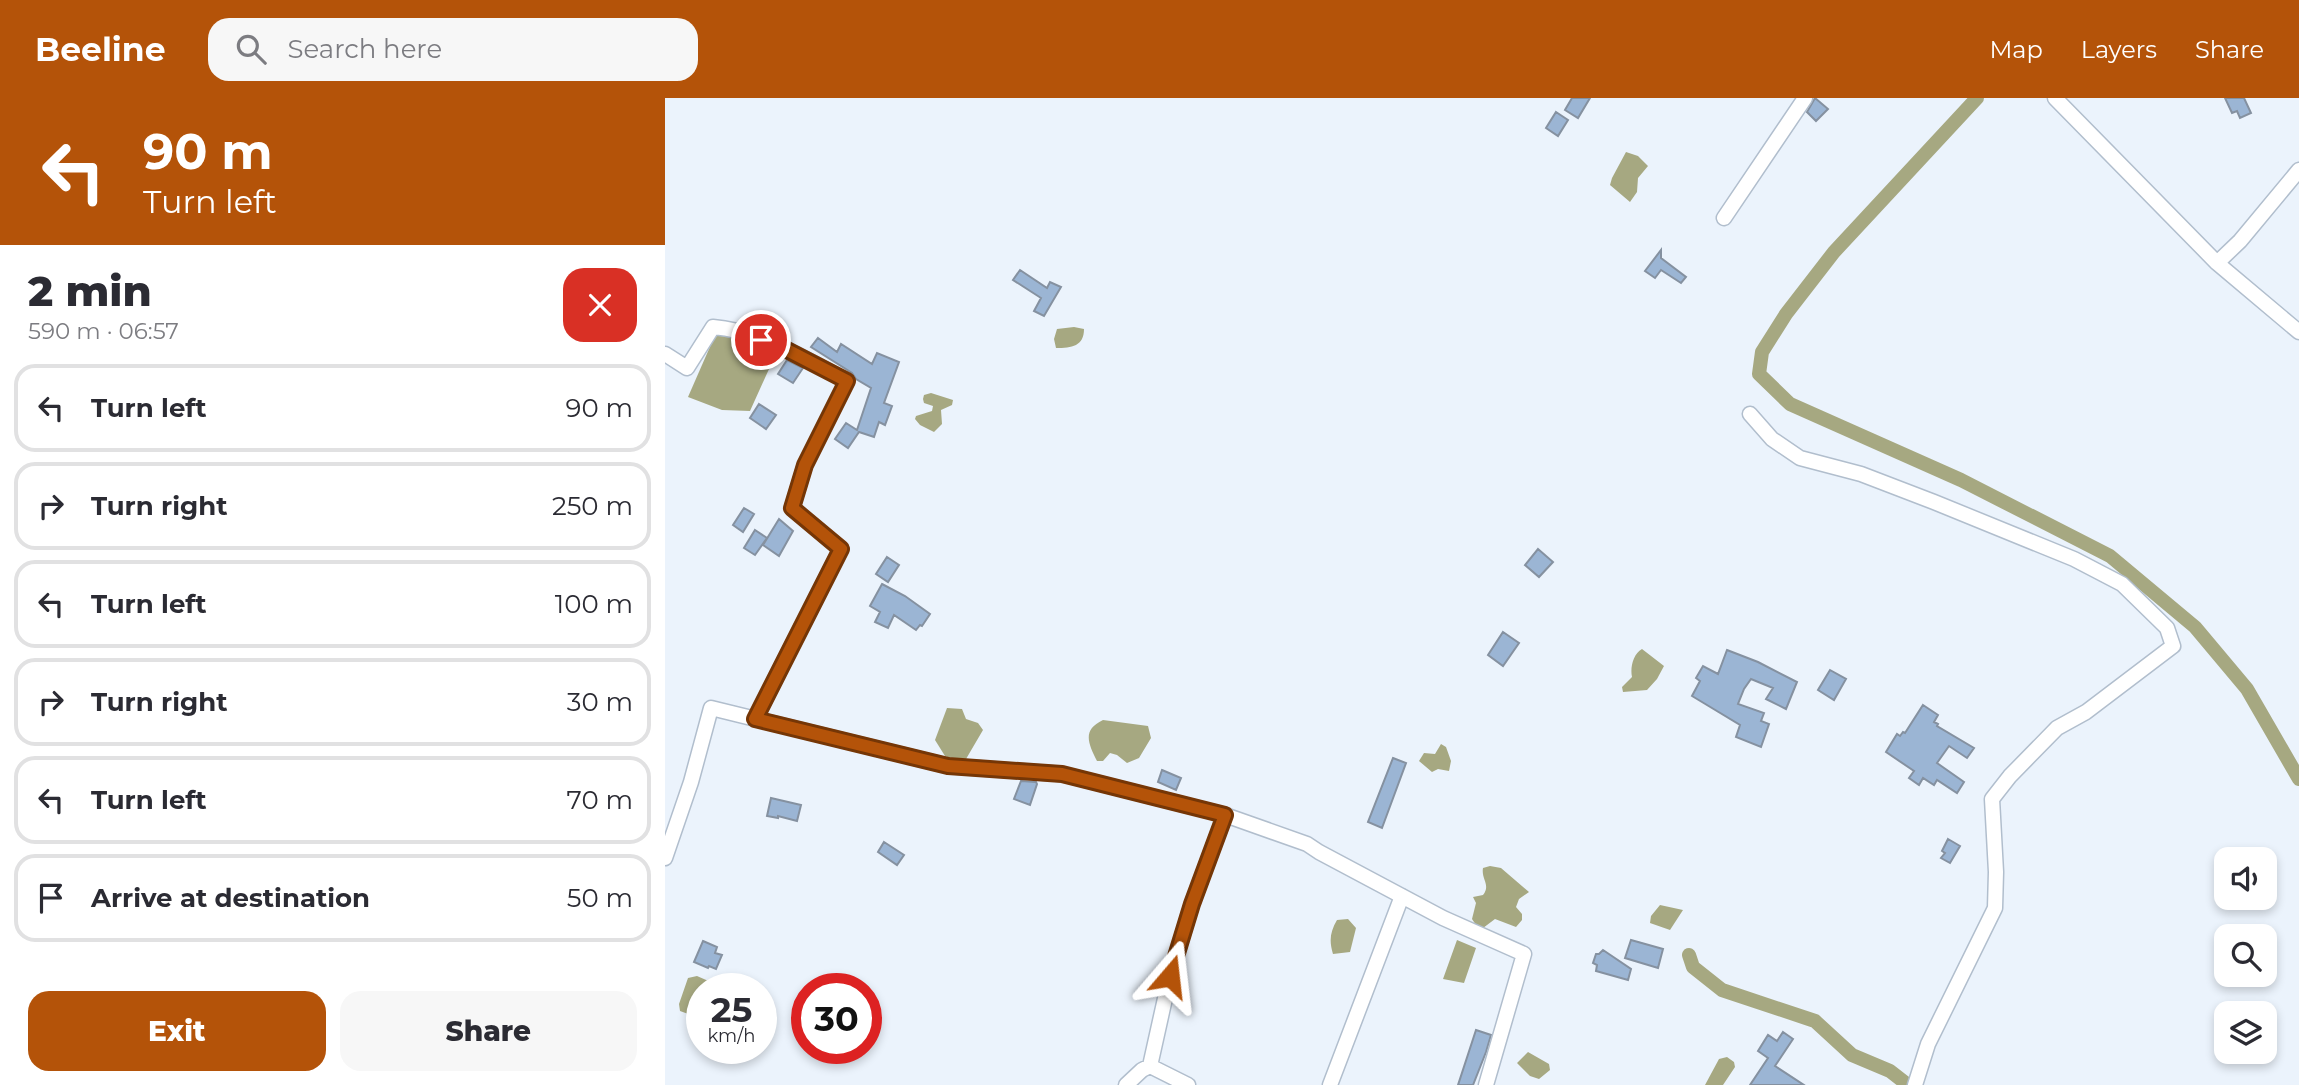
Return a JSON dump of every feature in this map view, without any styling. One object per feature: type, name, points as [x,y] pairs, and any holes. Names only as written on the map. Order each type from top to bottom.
[{"type":"street","points":[[1724,218],[1805,98]]},
{"type":"street","points":[[2055,98],[2217,263],[2299,332]]},
{"type":"street","points":[[2217,263],[2240,241],[2299,170]]},
{"type":"street","points":[[665,354],[687,368],[713,327],[735,329],[787,350],[847,381],[805,465],[792,508],[841,549],[755,719]]},
{"type":"street","points":[[1750,414],[1772,439],[1800,458],[1861,474],[1934,502],[2074,559],[2122,584],[2167,628],[2173,646],[2086,712],[2057,728],[2010,776],[1992,799],[1995,908],[1928,1044],[1915,1085]]},
{"type":"street","points":[[665,858],[691,782],[711,708],[948,766],[1062,774],[1225,815],[1307,844],[1443,918],[1524,954],[1486,1085]]},
{"type":"street","points":[[1150,1066],[1170,976],[1195,893],[1225,815]]},
{"type":"street","points":[[1329,1085],[1402,896]]},
{"type":"street","points":[[1126,1085],[1150,1066]]},
{"type":"street","points":[[1150,1066],[1188,1085]]},
{"type":"shaded area","points":[[1626,152],[1638,156],[1648,166],[1638,178],[1637,192],[1630,202],[1610,185]]},
{"type":"shaded area","points":[[1057,329],[1084,329],[1082,339],[1076,345],[1056,348],[1054,339]]},
{"type":"shaded area","points":[[716,333],[733,333],[774,350],[769,369],[750,411],[722,410],[688,397]]},
{"type":"shaded area","points":[[931,393],[953,400],[952,405],[941,410],[942,424],[934,432],[920,425],[915,419],[916,416],[932,411],[933,406],[924,403],[923,399],[924,395]]},
{"type":"shaded area","points":[[1642,649],[1664,666],[1647,690],[1623,692],[1622,687],[1632,677],[1634,658]]},
{"type":"shaded area","points":[[947,708],[962,709],[966,719],[978,723],[983,730],[966,759],[957,761],[945,756],[935,740]]},
{"type":"shaded area","points":[[1103,720],[1148,726],[1151,738],[1139,758],[1127,763],[1110,753],[1103,761],[1097,761],[1091,748],[1089,733]]},
{"type":"shaded area","points":[[1441,744],[1446,747],[1451,761],[1449,771],[1438,769],[1432,772],[1419,761],[1424,753],[1435,754]]},
{"type":"shaded area","points":[[1483,868],[1501,868],[1529,892],[1519,899],[1516,907],[1522,914],[1522,920],[1516,927],[1495,919],[1483,928],[1476,925],[1472,919],[1476,903],[1473,897],[1483,895],[1486,885]]},
{"type":"shaded area","points":[[1660,905],[1683,910],[1670,930],[1650,923],[1651,916]]},
{"type":"shaded area","points":[[1348,919],[1356,928],[1350,952],[1333,954],[1333,929],[1337,920]]},
{"type":"shaded area","points":[[1457,940],[1476,948],[1464,983],[1443,979]]},
{"type":"shaded area","points":[[686,984],[686,1013],[680,1011],[679,1004]]},
{"type":"shaded area","points":[[1528,1052],[1549,1064],[1550,1070],[1539,1079],[1530,1076],[1517,1063]]},
{"type":"shaded area","points":[[1727,1057],[1734,1062],[1735,1067],[1723,1085],[1705,1085],[1719,1059]]},
{"type":"building","points":[[1572,98],[1590,98],[1578,118],[1565,110]]},
{"type":"building","points":[[1815,98],[1828,109],[1816,121],[1807,112]]},
{"type":"building","points":[[2225,98],[2244,98],[2251,113],[2240,118],[2237,111],[2232,113]]},
{"type":"building","points":[[1556,112],[1568,120],[1558,136],[1546,128]]},
{"type":"building","points":[[1661,250],[1661,258],[1686,277],[1681,283],[1661,270],[1655,278],[1645,271]]},
{"type":"building","points":[[1020,270],[1047,288],[1050,282],[1061,287],[1044,316],[1034,311],[1041,298],[1013,280]]},
{"type":"building","points":[[818,338],[837,352],[841,344],[872,364],[877,353],[899,362],[884,403],[892,406],[885,425],[879,422],[874,437],[859,432],[848,448],[835,439],[846,423],[857,430],[871,388],[811,347]]},
{"type":"building","points":[[787,360],[803,368],[793,383],[778,374]]},
{"type":"building","points":[[759,404],[776,415],[766,429],[750,418]]},
{"type":"building","points":[[744,508],[754,514],[743,532],[733,525]]},
{"type":"building","points":[[779,519],[793,531],[779,556],[763,545]]},
{"type":"building","points":[[755,530],[767,538],[755,555],[744,548]]},
{"type":"building","points":[[1538,549],[1553,562],[1539,577],[1525,565]]},
{"type":"building","points":[[887,557],[899,565],[888,582],[876,574]]},
{"type":"building","points":[[882,584],[930,614],[922,626],[916,630],[894,615],[888,628],[875,622],[880,612],[870,606]]},
{"type":"building","points":[[1503,632],[1519,643],[1503,666],[1488,655]]},
{"type":"building","points":[[1727,650],[1797,682],[1786,709],[1766,699],[1773,688],[1751,679],[1744,689],[1738,704],[1764,713],[1761,721],[1769,724],[1761,747],[1736,737],[1740,725],[1692,696],[1700,681],[1696,678],[1703,666],[1718,674]]},
{"type":"building","points":[[1830,670],[1846,679],[1834,700],[1818,690]]},
{"type":"building","points":[[1923,705],[1938,715],[1934,722],[1937,726],[1974,748],[1967,758],[1949,746],[1937,763],[1964,782],[1957,793],[1937,780],[1934,785],[1923,778],[1919,785],[1909,778],[1914,771],[1886,752],[1897,734],[1900,736],[1905,733]]},
{"type":"building","points":[[1393,758],[1406,763],[1382,828],[1368,822]]},
{"type":"building","points":[[1162,770],[1181,778],[1176,790],[1158,782]]},
{"type":"building","points":[[1021,781],[1037,784],[1030,805],[1014,799]]},
{"type":"building","points":[[771,798],[801,805],[797,821],[767,816]]},
{"type":"building","points":[[1948,839],[1960,846],[1950,863],[1941,858]]},
{"type":"building","points":[[884,842],[904,855],[897,865],[878,852]]},
{"type":"building","points":[[1631,940],[1663,949],[1658,968],[1625,958]]},
{"type":"building","points":[[703,941],[717,947],[715,953],[722,955],[716,969],[694,962]]},
{"type":"building","points":[[1603,950],[1631,969],[1628,980],[1596,971],[1597,965],[1593,963],[1596,954]]},
{"type":"building","points":[[1476,1030],[1491,1035],[1486,1052],[1473,1085],[1458,1085]]},
{"type":"building","points":[[1783,1032],[1793,1039],[1775,1066],[1804,1085],[1750,1085],[1768,1058],[1758,1051],[1768,1035],[1777,1041]]},
{"type":"waterway","points":[[1977,98],[1834,252],[1786,314],[1762,352],[1759,374],[1790,404],[1961,480],[2110,556],[2195,627],[2247,689],[2299,779]]},
{"type":"waterway","points":[[1689,955],[1693,967],[1722,990],[1815,1021],[1852,1055],[1890,1071],[1908,1085]]},
{"type":"route","points":[[761,340],[787,350],[847,381],[805,465],[792,508],[841,549],[755,719],[948,766],[1062,774],[1225,815],[1192,904],[1170,976]]}]
